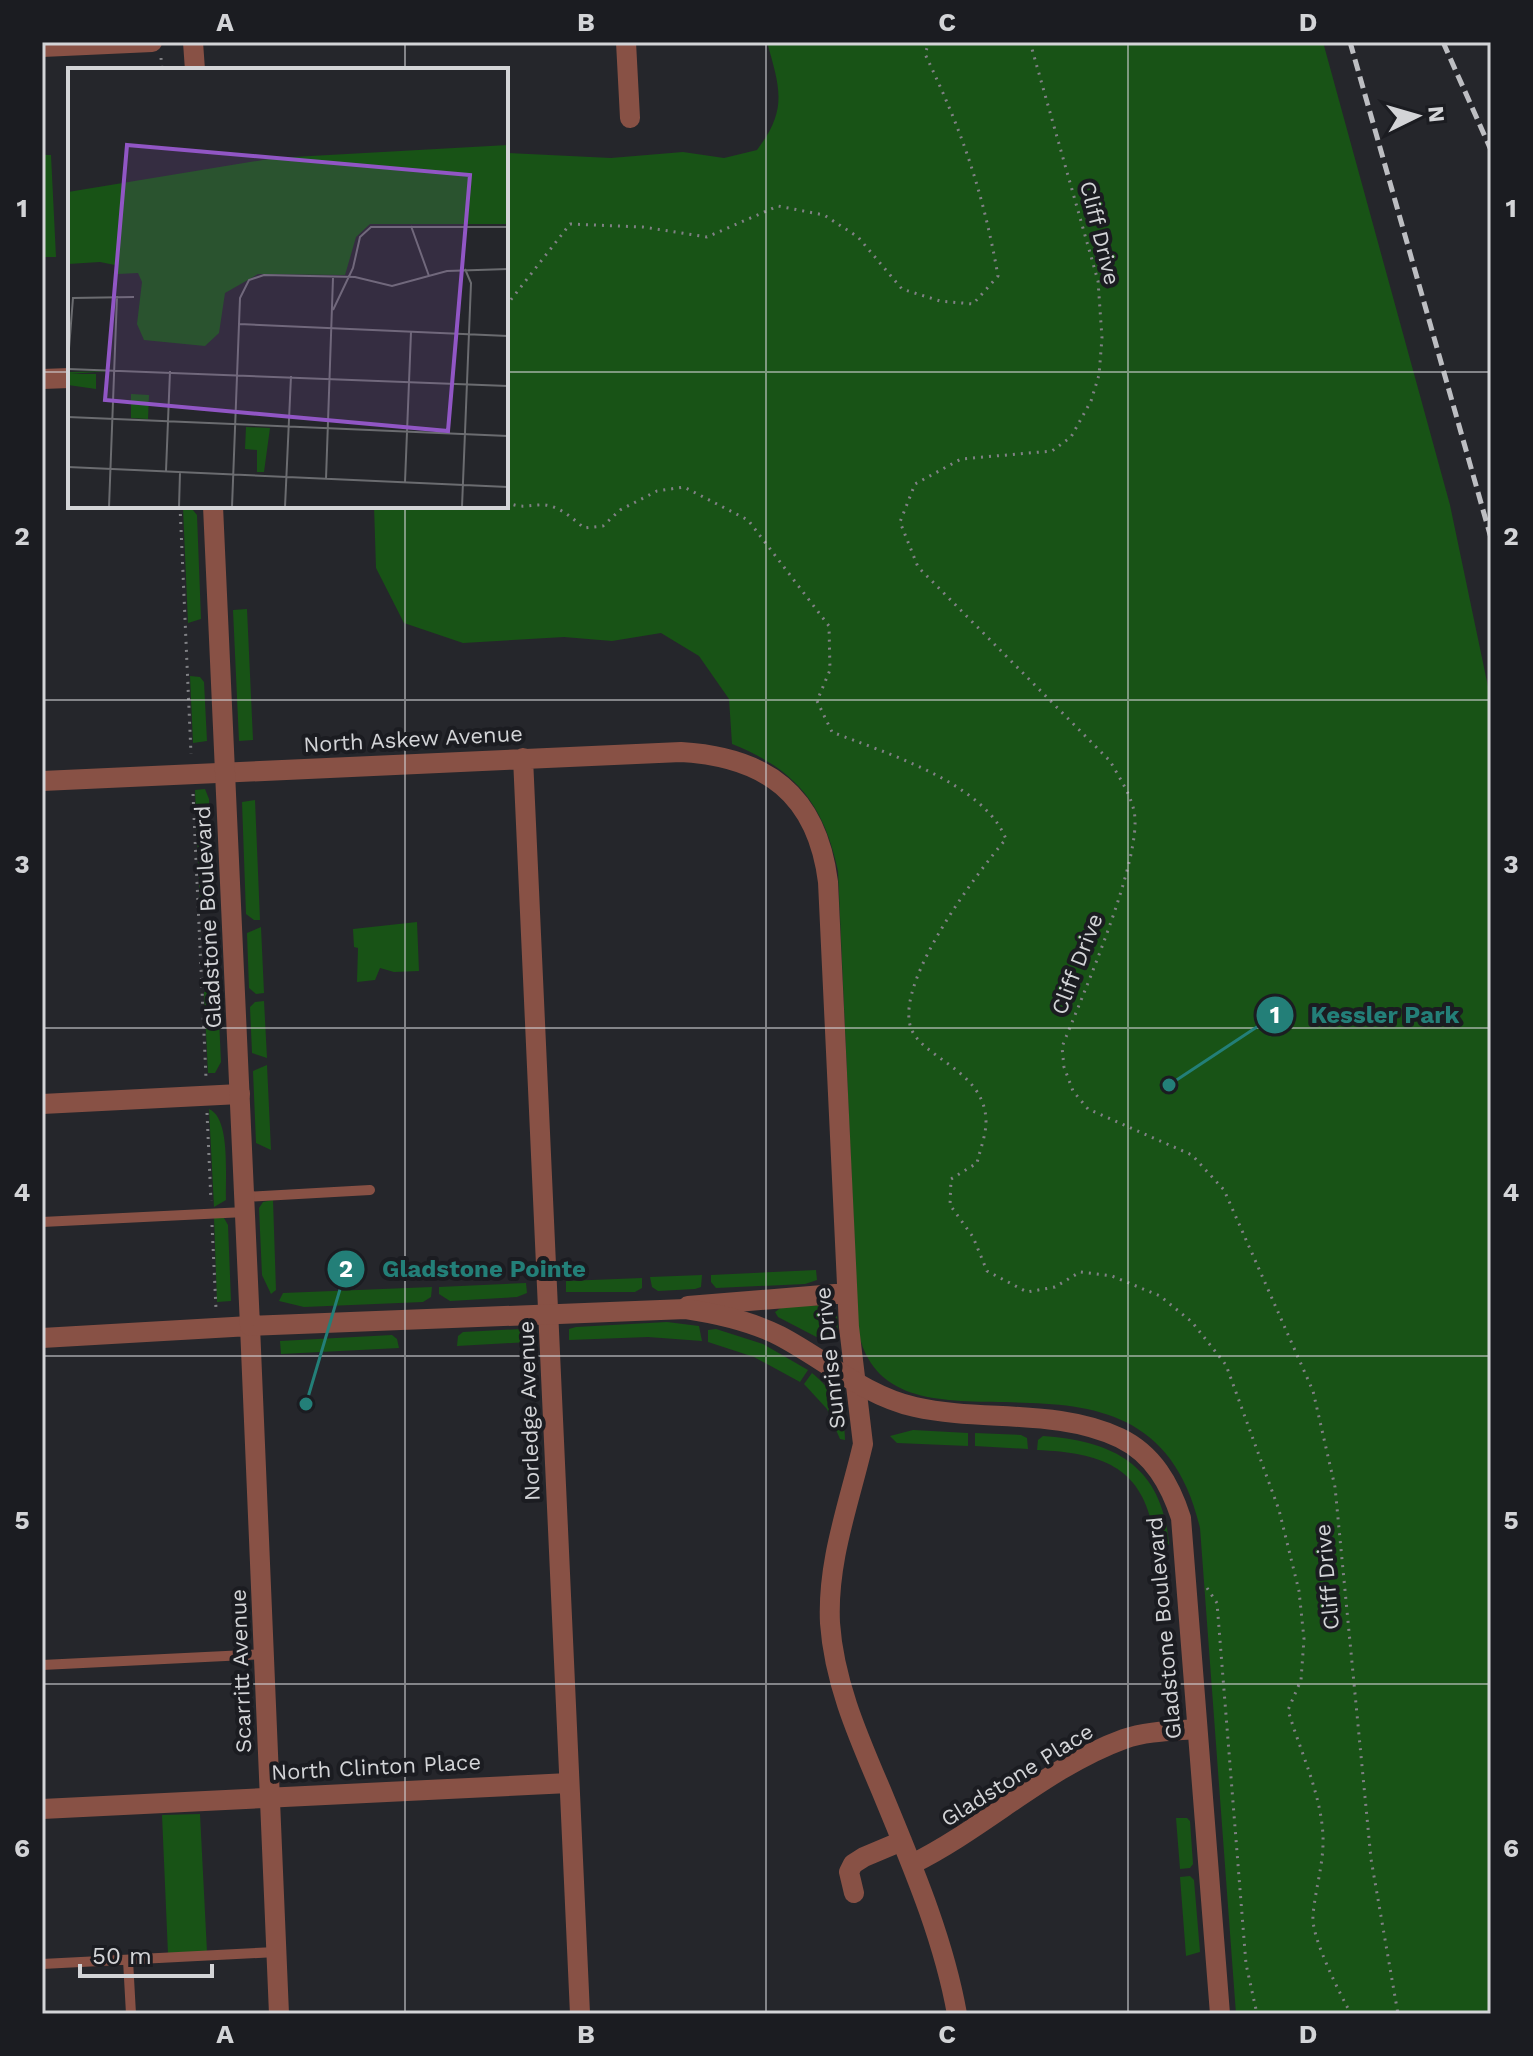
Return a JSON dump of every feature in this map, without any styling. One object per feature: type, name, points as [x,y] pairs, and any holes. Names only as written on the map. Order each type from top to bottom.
[{"type":"street","points":[[42,47],[152,42]]},
{"type":"street","points":[[193,42],[195,68]]},
{"type":"street","points":[[626,42],[630,118]]},
{"type":"street","points":[[42,379],[68,378]]},
{"type":"street","name":"Gladstone Boulevard","points":[[213,508],[250,1326]]},
{"type":"street","name":"North Askew Avenue","points":[[42,781],[523,758],[709,753],[738,759],[779,783]]},
{"type":"street","name":"Norledge Avenue","points":[[523,758],[580,2014]]},
{"type":"street","name":"Sunrise Drive","points":[[779,783],[812,821],[825,863],[847,1293],[863,1444],[834,1557],[832,1647],[855,1728],[912,1864],[949,1969],[957,2014]]},
{"type":"street","points":[[42,1104],[240,1094]]},
{"type":"street","points":[[42,1338],[656,1309],[847,1293]]},
{"type":"street","name":"Gladstone Boulevard","points":[[656,1309],[715,1314],[747,1322],[815,1356],[854,1380],[915,1407],[1086,1426],[1123,1440],[1141,1451],[1172,1490],[1181,1518],[1220,2014]]},
{"type":"street","name":"Scarritt Avenue","points":[[250,1326],[279,2014]]},
{"type":"street","name":"Gladstone Place","points":[[912,1864],[949,1846],[1098,1750],[1151,1733],[1197,1729]]},
{"type":"street","name":"North Clinton Place","points":[[42,1809],[569,1783]]},
{"type":"street","points":[[854,1893],[849,1872],[853,1864],[902,1841]]},
{"type":"lane","points":[[42,1222],[212,1214],[245,1205],[370,1190]]},
{"type":"lane","points":[[42,1665],[264,1654]]},
{"type":"lane","points":[[42,1964],[276,1952]]},
{"type":"lane","points":[[128,1960],[131,2014]]},
{"type":"path","points":[[508,303],[570,224],[643,227],[707,237],[778,206],[824,215],[858,237],[902,289],[940,301],[973,304],[998,276],[976,171],[960,126],[925,54],[929,42]]},
{"type":"path","name":"Cliff Drive","points":[[1030,42],[1098,281],[1102,338],[1099,375],[1091,401],[1071,437],[1052,451],[961,459],[915,484],[900,522],[918,567],[1110,761],[1125,787],[1134,813],[1136,838],[1128,870],[1062,1047],[1064,1067],[1073,1091],[1088,1109],[1192,1155],[1224,1190],[1313,1391],[1335,1487],[1371,1859],[1398,2014]]},
{"type":"path","points":[[508,503],[522,509],[541,504],[562,510],[584,528],[603,526],[620,510],[657,491],[684,487],[748,520],[829,626],[830,670],[817,701],[832,732],[907,761],[956,788],[998,819],[1006,839],[963,894],[912,985],[910,1025],[924,1047],[950,1062],[976,1090],[986,1121],[977,1163],[951,1179],[950,1205],[973,1237],[987,1271],[1027,1292],[1055,1287],[1080,1272],[1112,1276],[1160,1296],[1192,1322],[1226,1365],[1279,1510],[1299,1591],[1304,1639],[1301,1680],[1288,1710],[1307,1767],[1323,1834],[1322,1874],[1312,1919],[1335,1985],[1351,2014]]},
{"type":"path","points":[[180,508],[216,1314]]},
{"type":"path","points":[[1203,1585],[1217,1603],[1246,1964],[1257,2014]]},
{"type":"green space","points":[[767,42],[1323,42],[1450,505],[1491,701],[1491,2014],[1236,2014],[1200,1528],[1173,1463],[1132,1425],[1082,1408],[925,1396],[886,1379],[861,1342],[838,871],[824,826],[803,792],[773,765],[732,744],[729,699],[699,656],[661,633],[612,641],[564,637],[463,643],[404,623],[376,568],[374,508],[508,508],[508,153],[611,158],[683,152],[724,158],[757,150],[767,136],[777,110],[775,73]]},
{"type":"green space","points":[[42,155],[51,155],[56,257],[42,257]]},
{"type":"green space","points":[[183,508],[192,509],[197,515],[201,619],[188,623]]},
{"type":"green space","points":[[247,609],[253,740],[239,741],[233,610]]},
{"type":"green space","points":[[190,676],[200,677],[204,682],[207,741],[193,743]]},
{"type":"green space","points":[[205,789],[209,799],[213,894],[200,899],[195,790]]},
{"type":"green space","points":[[255,800],[260,920],[246,914],[242,802]]},
{"type":"green space","points":[[417,922],[419,971],[394,972],[380,968],[375,980],[357,982],[358,948],[354,947],[353,929]]},
{"type":"green space","points":[[261,927],[264,993],[256,994],[249,988],[247,933]]},
{"type":"green space","points":[[204,992],[213,992],[218,998],[221,1062],[215,1073],[208,1073]]},
{"type":"green space","points":[[264,1001],[267,1058],[252,1053],[250,1007],[255,1002]]},
{"type":"green space","points":[[267,1065],[271,1150],[256,1143],[253,1071]]},
{"type":"green space","points":[[209,1109],[221,1124],[225,1149],[226,1200],[214,1207]]},
{"type":"green space","points":[[273,1200],[276,1290],[271,1294],[262,1275],[259,1208],[263,1202]]},
{"type":"green space","points":[[214,1217],[224,1218],[228,1225],[231,1301],[217,1302]]},
{"type":"green space","points":[[816,1270],[817,1280],[805,1284],[716,1288],[711,1282],[711,1275]]},
{"type":"green space","points":[[702,1275],[701,1287],[658,1291],[652,1287],[650,1277]]},
{"type":"green space","points":[[642,1278],[642,1288],[635,1292],[566,1292],[566,1281]]},
{"type":"green space","points":[[526,1283],[527,1293],[517,1297],[450,1301],[439,1294],[439,1287]]},
{"type":"green space","points":[[432,1287],[431,1297],[423,1302],[304,1307],[279,1301],[283,1293]]},
{"type":"green space","points":[[823,1305],[837,1315],[838,1335],[828,1343],[778,1317],[775,1312],[782,1307]]},
{"type":"green space","points":[[667,1322],[699,1326],[702,1341],[648,1337],[569,1340],[569,1329],[576,1327]]},
{"type":"green space","points":[[716,1329],[763,1344],[808,1370],[800,1382],[754,1357],[708,1342],[708,1330]]},
{"type":"green space","points":[[528,1331],[529,1342],[457,1346],[458,1336],[463,1332]]},
{"type":"green space","points":[[392,1335],[397,1339],[399,1348],[281,1354],[280,1341]]},
{"type":"green space","points":[[812,1373],[836,1402],[843,1420],[845,1440],[840,1439],[827,1409],[804,1384]]},
{"type":"green space","points":[[913,1430],[968,1433],[968,1446],[897,1443],[890,1436]]},
{"type":"green space","points":[[975,1433],[1021,1435],[1027,1438],[1028,1449],[975,1446]]},
{"type":"green space","points":[[1043,1436],[1092,1444],[1130,1463],[1145,1477],[1156,1495],[1165,1517],[1169,1544],[1166,1548],[1156,1551],[1145,1502],[1135,1485],[1121,1472],[1105,1462],[1085,1456],[1037,1450],[1038,1440]]},
{"type":"green space","points":[[200,1814],[207,1952],[168,1954],[162,1815]]},
{"type":"green space","points":[[1176,1818],[1190,1821],[1193,1864],[1190,1868],[1180,1869]]},
{"type":"green space","points":[[1190,1876],[1194,1880],[1200,1952],[1186,1956],[1180,1877]]},
{"type":"railway","points":[[1350,42],[1491,538]]},
{"type":"railway","points":[[1443,42],[1491,150]]},
{"type":"place","name":"Kessler Park","points":[[1169,1085]]},
{"type":"place","name":"Gladstone Pointe","points":[[306,1404]]}]
